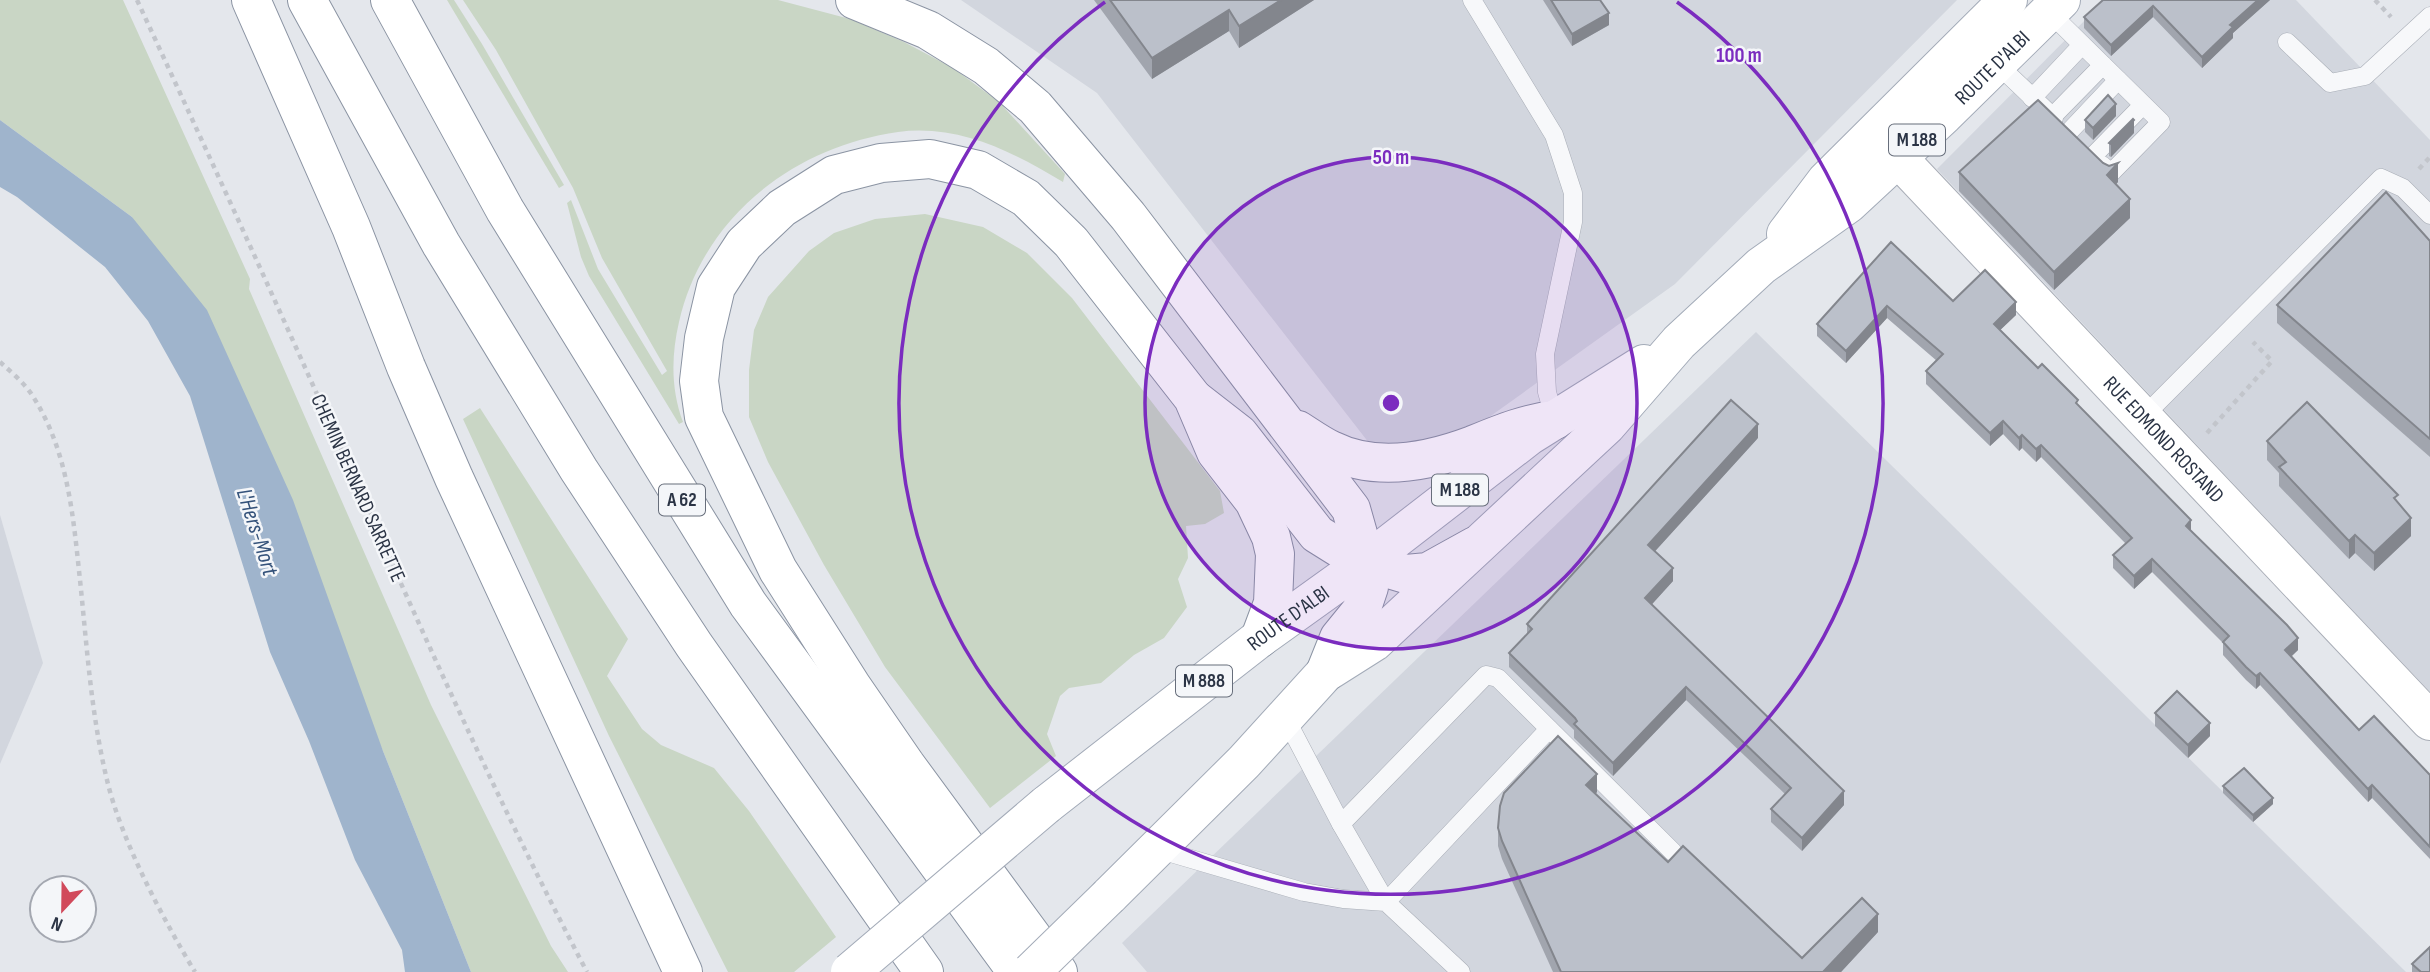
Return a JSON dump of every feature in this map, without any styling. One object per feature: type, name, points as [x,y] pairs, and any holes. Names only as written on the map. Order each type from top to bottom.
[{"type":"main road","points":[[251,0],[351,227],[406,368],[454,478],[682,972]]},
{"type":"main road","points":[[307,0],[441,244],[579,470],[694,645],[924,972]]},
{"type":"main road","name":"A 62","points":[[390,0],[505,210],[748,604],[1017,972]]},
{"type":"main road","points":[[855,0],[928,30],[986,66],[1035,107],[1128,216],[1351,509],[1366,562],[1368,587],[1361,611],[1339,638],[1325,673]]},
{"type":"main road","name":"ROUTE D'ALBI","points":[[1031,972],[1244,762],[1325,673],[1374,642],[1607,425],[1679,342],[1761,266],[1848,204],[1898,158],[1983,51],[2008,0]]},
{"type":"main road","name":"ROUTE D'ALBI","points":[[1761,266],[1826,181],[1983,51],[2055,6]]},
{"type":"main road","name":"RUE EDMOND ROSTAND","points":[[1898,158],[2430,720]]},
{"type":"main road","points":[[1058,972],[906,765],[851,685],[778,570],[704,417],[699,381],[704,338],[716,287],[744,244],[782,208],[834,175],[881,163],[930,159],[978,170],[1026,198],[1071,242],[1192,398],[1216,452],[1254,502],[1271,537],[1275,554],[1273,603],[1260,638]]},
{"type":"main road","name":"ROUTE D'ALBI","points":[[850,972],[1046,805],[1260,638],[1366,562],[1529,436],[1679,342]]},
{"type":"main road","points":[[1192,398],[1239,434],[1317,534],[1366,562],[1406,574],[1428,572],[1475,547]]},
{"type":"main road","points":[[1285,422],[1332,451],[1373,463],[1409,463],[1469,446],[1534,422],[1555,420]]},
{"type":"lane","points":[[1472,0],[1554,135],[1573,193],[1573,222],[1545,354],[1547,392],[1555,420]]},
{"type":"lane","points":[[1983,51],[2110,173],[2161,122],[2082,45],[2055,6]]},
{"type":"lane","points":[[2287,43],[2330,83],[2341,81],[2365,76],[2430,16]]},
{"type":"lane","points":[[2032,98],[2082,45]]},
{"type":"lane","points":[[2052,117],[2103,65]]},
{"type":"lane","points":[[2068,133],[2118,80]]},
{"type":"lane","points":[[2093,156],[2143,105]]},
{"type":"lane","points":[[2143,417],[2381,178],[2403,188],[2430,215]]},
{"type":"lane","points":[[1341,824],[1486,675],[1498,678],[1674,852]]},
{"type":"lane","points":[[1284,717],[1386,902],[1461,972]]},
{"type":"lane","points":[[1386,902],[1549,729]]},
{"type":"lane","points":[[1157,849],[1304,892],[1343,899],[1386,902]]},
{"type":"path","name":"CHEMIN BERNARD SARRETTE","points":[[137,0],[234,208],[430,650],[587,972]]},
{"type":"path","points":[[2181,457],[2272,361],[2253,341]]},
{"type":"path","points":[[0,362],[29,391],[56,441],[71,499],[94,719],[107,782],[135,855],[175,939],[195,972]]},
{"type":"shaded area","points":[[961,0],[1957,0],[1675,284],[1464,435],[1390,470],[1097,93]]},
{"type":"shaded area","points":[[2105,0],[2296,0],[2430,140],[2430,692],[1937,169]]},
{"type":"shaded area","points":[[1756,332],[2406,972],[1147,972],[1122,943]]},
{"type":"shaded area","points":[[0,515],[43,663],[0,764]]},
{"type":"green space","points":[[0,0],[123,0],[250,279],[249,289],[431,705],[551,946],[568,972],[471,972],[383,751],[132,217],[0,120]]},
{"type":"green space","points":[[447,0],[454,0],[482,44],[564,185],[559,188]]},
{"type":"green space","points":[[463,0],[778,0],[850,19],[904,42],[953,68],[999,102],[1065,174],[1063,182],[1025,160],[985,143],[964,136],[921,131],[898,132],[859,140],[823,153],[789,171],[758,193],[731,220],[709,250],[691,284],[679,322],[675,347],[674,385],[683,422],[679,424],[589,276],[581,257],[567,203],[571,200],[598,269],[662,375],[667,371],[602,258],[573,188],[496,50]]},
{"type":"green space","points":[[925,214],[983,227],[1027,253],[1072,298],[1220,491],[1224,513],[1205,524],[1186,526],[1188,558],[1178,579],[1187,607],[1164,638],[1134,655],[1101,683],[1069,688],[1060,696],[1047,734],[1056,756],[990,808],[885,667],[824,565],[768,462],[749,417],[749,370],[754,330],[768,297],[809,251],[834,233],[875,219]]},
{"type":"green space","points":[[480,408],[628,639],[607,676],[642,729],[661,745],[714,768],[749,811],[836,937],[794,972],[728,972],[609,736],[463,419]]},
{"type":"water","name":"L'Hers-Mort","points":[[0,120],[132,217],[207,310],[293,500],[383,751],[471,972],[405,972],[402,950],[355,860],[309,741],[270,652],[190,396],[148,321],[105,267],[17,197],[0,187]]},
{"type":"building","points":[[1110,0],[1281,0],[1239,26],[1229,10],[1152,58]]},
{"type":"building","points":[[1551,0],[1600,0],[1609,13],[1572,34]]},
{"type":"building","points":[[2103,0],[2258,0],[2230,25],[2233,27],[2202,57],[2153,6],[2111,45],[2084,17]]},
{"type":"building","points":[[2108,95],[2116,104],[2093,128],[2085,120]]},
{"type":"building","points":[[2038,100],[2103,163],[2109,166],[2118,163],[2107,175],[2130,199],[2054,272],[1959,172]]},
{"type":"building","points":[[2133,119],[2111,144],[2109,143]]},
{"type":"building","points":[[2386,192],[2430,241],[2430,439],[2277,305]]},
{"type":"building","points":[[1891,242],[1953,301],[1985,270],[2016,302],[1994,324],[2038,368],[2042,364],[2078,400],[2076,403],[2191,520],[2186,526],[2287,625],[2298,638],[2285,650],[2359,730],[2374,716],[2430,775],[2430,847],[2372,785],[2368,789],[2260,673],[2256,676],[2246,667],[2223,642],[2229,636],[2152,559],[2134,576],[2113,555],[2132,538],[2041,445],[2036,449],[2022,435],[2019,438],[2003,421],[1990,433],[1926,371],[1943,354],[1887,306],[1846,351],[1817,324]]},
{"type":"building","points":[[1731,400],[1758,424],[1648,545],[1673,568],[1645,598],[1844,791],[1802,838],[1771,809],[1791,788],[1686,687],[1613,763],[1574,724],[1577,721],[1575,718],[1509,653],[1532,629],[1527,624]]},
{"type":"building","points":[[2307,402],[2398,495],[2394,498],[2411,518],[2374,553],[2355,535],[2349,541],[2279,467],[2286,462],[2267,441]]},
{"type":"building","points":[[2177,691],[2210,723],[2188,745],[2155,713]]},
{"type":"building","points":[[1558,736],[1597,774],[1586,785],[1668,862],[1683,846],[1802,958],[1862,898],[1878,914],[1823,972],[1561,972],[1498,828],[1504,793]]},
{"type":"building","points":[[2244,768],[2273,798],[2253,815],[2223,786]]},
{"type":"building","points":[[2430,947],[2430,972],[2421,972],[2412,964]]}]
